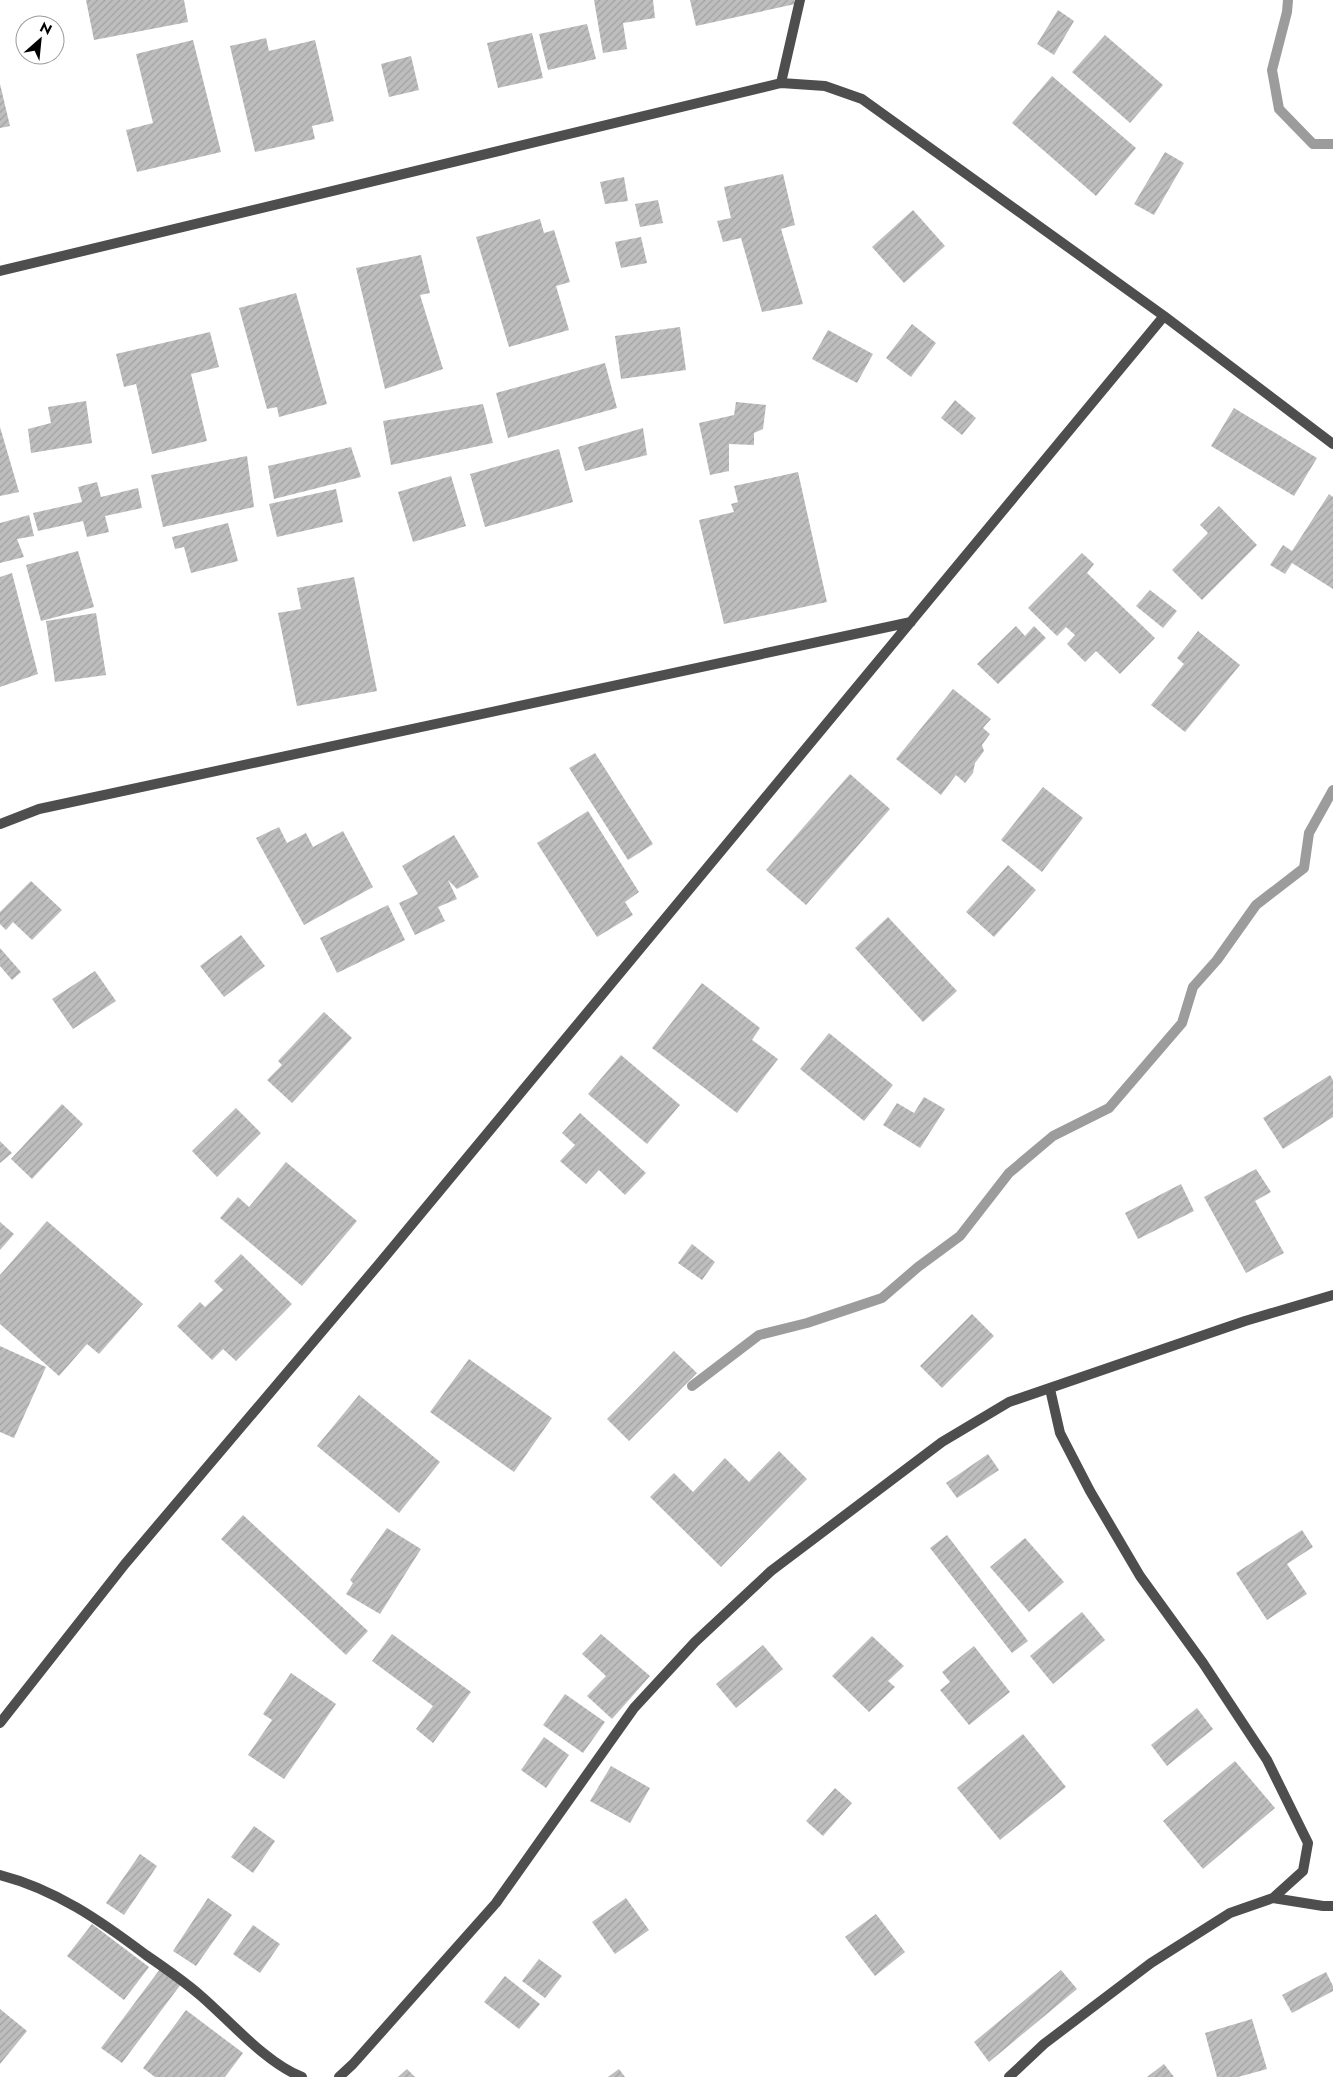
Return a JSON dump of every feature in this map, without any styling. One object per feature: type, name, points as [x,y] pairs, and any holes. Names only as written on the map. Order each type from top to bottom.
[{"type":"street","points":[[780,82],[800,0]]},
{"type":"street","points":[[0,271],[780,82],[825,86],[862,99],[1164,316],[1333,444]]},
{"type":"street","points":[[0,1723],[124,1564],[379,1264],[1164,316]]},
{"type":"street","points":[[0,824],[39,809],[911,622]]},
{"type":"street","points":[[339,2077],[353,2064],[496,1903],[634,1708],[695,1642],[771,1571],[942,1442],[1009,1402],[1246,1321],[1333,1295]]},
{"type":"street","points":[[1009,2077],[1044,2044],[1151,1963],[1230,1913],[1273,1898],[1303,1871],[1308,1843],[1267,1760],[1203,1663],[1140,1576],[1090,1491],[1060,1433],[1050,1389]]},
{"type":"street","points":[[0,1875],[28,1882],[107,1925],[200,1995],[259,2048],[291,2073],[302,2077]]},
{"type":"street","points":[[1273,1898],[1333,1906]]},
{"type":"building","points":[[86,0],[184,0],[188,22],[94,40]]},
{"type":"building","points":[[594,0],[653,0],[655,18],[623,23],[627,49],[603,53]]},
{"type":"building","points":[[690,0],[794,0],[795,4],[696,26]]},
{"type":"building","points":[[1058,10],[1074,21],[1054,55],[1037,44]]},
{"type":"building","points":[[587,24],[596,59],[548,70],[539,34]]},
{"type":"building","points":[[532,33],[543,78],[498,88],[487,43]]},
{"type":"building","points":[[1105,35],[1163,85],[1130,123],[1072,72]]},
{"type":"building","points":[[266,38],[269,51],[315,40],[334,121],[312,126],[315,139],[255,152],[230,46]]},
{"type":"building","points":[[193,40],[221,152],[137,172],[126,130],[153,123],[136,54]]},
{"type":"building","points":[[411,56],[419,90],[389,97],[381,64]]},
{"type":"building","points":[[1052,76],[1136,148],[1096,196],[1012,123]]},
{"type":"building","points":[[0,84],[10,126],[0,128]]},
{"type":"building","points":[[1165,152],[1184,163],[1154,215],[1134,204]]},
{"type":"building","points":[[783,174],[795,225],[781,229],[803,304],[762,312],[741,238],[723,242],[717,221],[731,218],[724,187]]},
{"type":"building","points":[[624,177],[628,201],[605,204],[600,182]]},
{"type":"building","points":[[658,200],[663,223],[640,227],[635,204]]},
{"type":"building","points":[[913,210],[945,246],[904,283],[872,247]]},
{"type":"building","points":[[540,219],[544,233],[554,230],[570,282],[556,286],[569,330],[509,347],[476,237]]},
{"type":"building","points":[[641,237],[647,263],[621,268],[615,242]]},
{"type":"building","points":[[421,255],[430,293],[420,295],[443,369],[385,389],[356,268]]},
{"type":"building","points":[[296,293],[327,404],[279,417],[277,407],[267,409],[239,308]]},
{"type":"building","points":[[912,324],[936,343],[911,377],[886,358]]},
{"type":"building","points":[[680,327],[686,370],[621,379],[615,336]]},
{"type":"building","points":[[828,330],[873,354],[857,383],[812,359]]},
{"type":"building","points":[[210,332],[219,367],[191,374],[207,441],[152,454],[136,384],[124,387],[116,354]]},
{"type":"building","points":[[605,363],[617,408],[508,438],[496,393]]},
{"type":"building","points":[[955,400],[976,418],[962,435],[941,418]]},
{"type":"building","points":[[86,401],[92,443],[31,453],[28,429],[51,423],[48,407]]},
{"type":"building","points":[[736,402],[766,405],[763,429],[754,433],[754,445],[729,444],[729,471],[710,475],[699,423],[734,415]]},
{"type":"building","points":[[483,404],[493,443],[391,465],[383,421]]},
{"type":"building","points":[[1234,408],[1317,458],[1294,496],[1211,446]]},
{"type":"building","points":[[0,427],[19,492],[0,496]]},
{"type":"building","points":[[643,428],[647,455],[585,471],[578,447]]},
{"type":"building","points":[[351,447],[361,477],[274,499],[268,466]]},
{"type":"building","points":[[559,449],[573,502],[485,527],[470,474]]},
{"type":"building","points":[[247,456],[254,507],[163,527],[151,475]]},
{"type":"building","points":[[798,472],[827,602],[724,624],[699,520],[734,512],[731,504],[738,502],[734,486]]},
{"type":"building","points":[[451,476],[466,526],[413,542],[398,492]]},
{"type":"building","points":[[97,482],[101,497],[138,488],[142,508],[105,516],[109,532],[87,537],[83,521],[38,531],[33,513],[82,502],[78,487]]},
{"type":"building","points":[[336,489],[343,522],[277,537],[269,504]]},
{"type":"building","points":[[1329,494],[1333,497],[1333,589],[1292,563],[1285,574],[1270,565],[1283,545],[1292,551]]},
{"type":"building","points":[[1219,506],[1257,545],[1202,600],[1172,570],[1208,533],[1200,525]]},
{"type":"building","points":[[29,515],[34,536],[17,539],[24,557],[0,563],[0,523]]},
{"type":"building","points":[[228,523],[238,561],[191,573],[184,547],[175,549],[172,537]]},
{"type":"building","points":[[78,551],[94,607],[41,621],[26,565]]},
{"type":"building","points":[[1082,553],[1094,564],[1087,573],[1155,638],[1120,674],[1096,651],[1085,662],[1067,644],[1075,635],[1066,627],[1057,636],[1028,608]]},
{"type":"building","points":[[12,573],[38,674],[0,687],[0,577]]},
{"type":"building","points":[[354,577],[377,691],[297,706],[278,613],[301,609],[297,588]]},
{"type":"building","points":[[1150,590],[1177,611],[1163,628],[1136,606]]},
{"type":"building","points":[[96,613],[106,675],[55,682],[46,621]]},
{"type":"building","points":[[1016,626],[1025,636],[1034,626],[1046,638],[998,684],[977,664]]},
{"type":"building","points":[[1198,631],[1240,665],[1185,732],[1151,705],[1184,664],[1177,658]]},
{"type":"building","points":[[953,689],[991,719],[983,728],[990,734],[982,745],[984,751],[975,763],[973,773],[965,783],[956,775],[941,795],[896,759]]},
{"type":"building","points":[[595,753],[653,844],[628,860],[569,768]]},
{"type":"building","points":[[850,774],[890,809],[806,905],[766,870]]},
{"type":"building","points":[[1043,787],[1083,818],[1042,872],[1001,840]]},
{"type":"building","points":[[588,811],[639,892],[625,902],[633,915],[597,937],[537,843]]},
{"type":"building","points":[[279,827],[287,843],[306,833],[313,847],[343,831],[373,887],[304,925],[256,838]]},
{"type":"building","points":[[454,835],[479,877],[457,889],[448,880],[457,899],[438,907],[445,921],[415,935],[399,903],[418,894],[402,866]]},
{"type":"building","points":[[1008,865],[1036,890],[994,937],[966,912]]},
{"type":"building","points":[[31,881],[62,910],[32,940],[13,922],[6,930],[0,924],[0,912]]},
{"type":"building","points":[[388,905],[405,940],[337,973],[320,938]]},
{"type":"building","points":[[888,917],[957,991],[923,1022],[855,948]]},
{"type":"building","points":[[241,935],[265,966],[224,997],[200,966]]},
{"type":"building","points":[[0,948],[21,972],[12,980],[0,966]]},
{"type":"building","points":[[95,971],[116,1001],[73,1029],[52,999]]},
{"type":"building","points":[[702,983],[760,1028],[752,1040],[778,1059],[737,1113],[652,1048]]},
{"type":"building","points":[[324,1012],[352,1038],[292,1103],[267,1080],[282,1065],[278,1061]]},
{"type":"building","points":[[829,1033],[893,1085],[864,1121],[800,1069]]},
{"type":"building","points":[[621,1055],[680,1105],[647,1144],[588,1094]]},
{"type":"building","points":[[1330,1075],[1333,1080],[1333,1117],[1283,1149],[1263,1118]]},
{"type":"building","points":[[924,1097],[945,1109],[920,1148],[883,1125],[897,1103],[914,1113]]},
{"type":"building","points":[[62,1104],[83,1124],[32,1179],[11,1159]]},
{"type":"building","points":[[236,1108],[261,1133],[217,1177],[192,1151]]},
{"type":"building","points":[[580,1113],[646,1173],[625,1195],[599,1170],[586,1184],[560,1161],[575,1145],[562,1133]]},
{"type":"building","points":[[0,1141],[12,1153],[0,1163]]},
{"type":"building","points":[[286,1162],[357,1221],[302,1286],[220,1218],[238,1197],[249,1207]]},
{"type":"building","points":[[1256,1169],[1271,1192],[1255,1201],[1284,1253],[1246,1273],[1204,1197]]},
{"type":"building","points":[[1181,1184],[1194,1211],[1138,1239],[1125,1213]]},
{"type":"building","points":[[47,1221],[143,1304],[99,1354],[87,1344],[59,1376],[0,1324],[0,1275]]},
{"type":"building","points":[[0,1222],[14,1234],[0,1250]]},
{"type":"building","points":[[692,1244],[715,1262],[702,1280],[678,1263]]},
{"type":"building","points":[[241,1254],[292,1304],[236,1361],[223,1349],[212,1360],[177,1326],[200,1302],[205,1307],[223,1290],[214,1281]]},
{"type":"building","points":[[972,1314],[994,1336],[942,1388],[920,1366]]},
{"type":"building","points":[[0,1346],[46,1367],[14,1438],[0,1432]]},
{"type":"building","points":[[674,1351],[697,1373],[629,1441],[607,1419]]},
{"type":"building","points":[[469,1359],[552,1418],[514,1472],[430,1412]]},
{"type":"building","points":[[359,1395],[440,1462],[399,1513],[317,1446]]},
{"type":"building","points":[[779,1451],[807,1479],[721,1567],[650,1497],[674,1473],[693,1492],[725,1458],[749,1482]]},
{"type":"building","points":[[988,1454],[999,1470],[957,1498],[946,1483]]},
{"type":"building","points":[[243,1515],[368,1631],[346,1655],[221,1539]]},
{"type":"building","points":[[387,1528],[421,1549],[380,1614],[346,1594],[353,1583],[350,1580]]},
{"type":"building","points":[[1302,1530],[1313,1547],[1287,1564],[1307,1594],[1267,1620],[1236,1573]]},
{"type":"building","points":[[947,1535],[1028,1641],[1012,1653],[930,1548]]},
{"type":"building","points":[[1025,1538],[1064,1582],[1029,1612],[990,1567]]},
{"type":"building","points":[[1082,1612],[1105,1640],[1053,1684],[1030,1656]]},
{"type":"building","points":[[392,1634],[471,1692],[433,1743],[416,1729],[433,1706],[372,1661]]},
{"type":"building","points":[[601,1634],[650,1676],[612,1719],[587,1696],[606,1676],[582,1654]]},
{"type":"building","points":[[872,1636],[904,1666],[888,1681],[895,1687],[869,1712],[832,1676]]},
{"type":"building","points":[[763,1645],[783,1669],[736,1708],[716,1684]]},
{"type":"building","points":[[974,1646],[1010,1692],[969,1725],[940,1690],[950,1682],[942,1672]]},
{"type":"building","points":[[291,1673],[336,1704],[284,1779],[248,1755],[272,1720],[263,1714]]},
{"type":"building","points":[[565,1694],[605,1722],[583,1753],[543,1725]]},
{"type":"building","points":[[1197,1708],[1213,1729],[1167,1766],[1151,1745]]},
{"type":"building","points":[[1023,1734],[1066,1787],[1000,1840],[957,1788]]},
{"type":"building","points":[[544,1737],[569,1755],[546,1788],[521,1770]]},
{"type":"building","points":[[1235,1761],[1275,1808],[1203,1869],[1163,1821]]},
{"type":"building","points":[[611,1766],[650,1788],[630,1823],[590,1801]]},
{"type":"building","points":[[835,1788],[852,1803],[823,1836],[806,1821]]},
{"type":"building","points":[[254,1826],[275,1841],[253,1873],[231,1857]]},
{"type":"building","points":[[140,1854],[157,1866],[124,1915],[106,1903]]},
{"type":"building","points":[[208,1898],[232,1915],[196,1966],[173,1951]]},
{"type":"building","points":[[626,1898],[649,1930],[615,1954],[592,1922]]},
{"type":"building","points":[[876,1914],[905,1952],[875,1976],[845,1937]]},
{"type":"building","points":[[92,1924],[149,1967],[124,2000],[67,1956]]},
{"type":"building","points":[[253,1925],[280,1944],[260,1973],[233,1954]]},
{"type":"building","points":[[539,1959],[562,1976],[545,1998],[522,1981]]},
{"type":"building","points":[[160,1969],[181,1984],[122,2063],[101,2048]]},
{"type":"building","points":[[1061,1970],[1077,1989],[989,2062],[974,2042]]},
{"type":"building","points":[[1326,1972],[1333,1986],[1333,1991],[1292,2013],[1282,1995]]},
{"type":"building","points":[[505,1976],[540,2004],[519,2029],[484,2002]]},
{"type":"building","points":[[0,2009],[27,2031],[0,2064]]},
{"type":"building","points":[[186,2010],[243,2053],[225,2077],[155,2077],[143,2068]]},
{"type":"building","points":[[1252,2019],[1267,2069],[1238,2077],[1217,2077],[1205,2033]]},
{"type":"building","points":[[1164,2064],[1174,2077],[1147,2077]]},
{"type":"building","points":[[407,2069],[415,2077],[398,2077]]},
{"type":"building","points":[[619,2069],[625,2077],[608,2077]]},
{"type":"waterway","points":[[1288,0],[1287,12],[1272,70],[1279,109],[1313,144],[1333,144]]},
{"type":"waterway","points":[[692,1386],[759,1335],[807,1323],[882,1298],[918,1267],[960,1236],[1009,1173],[1053,1136],[1109,1108],[1182,1023],[1193,987],[1217,960],[1256,905],[1304,868],[1309,833],[1333,790]]}]
